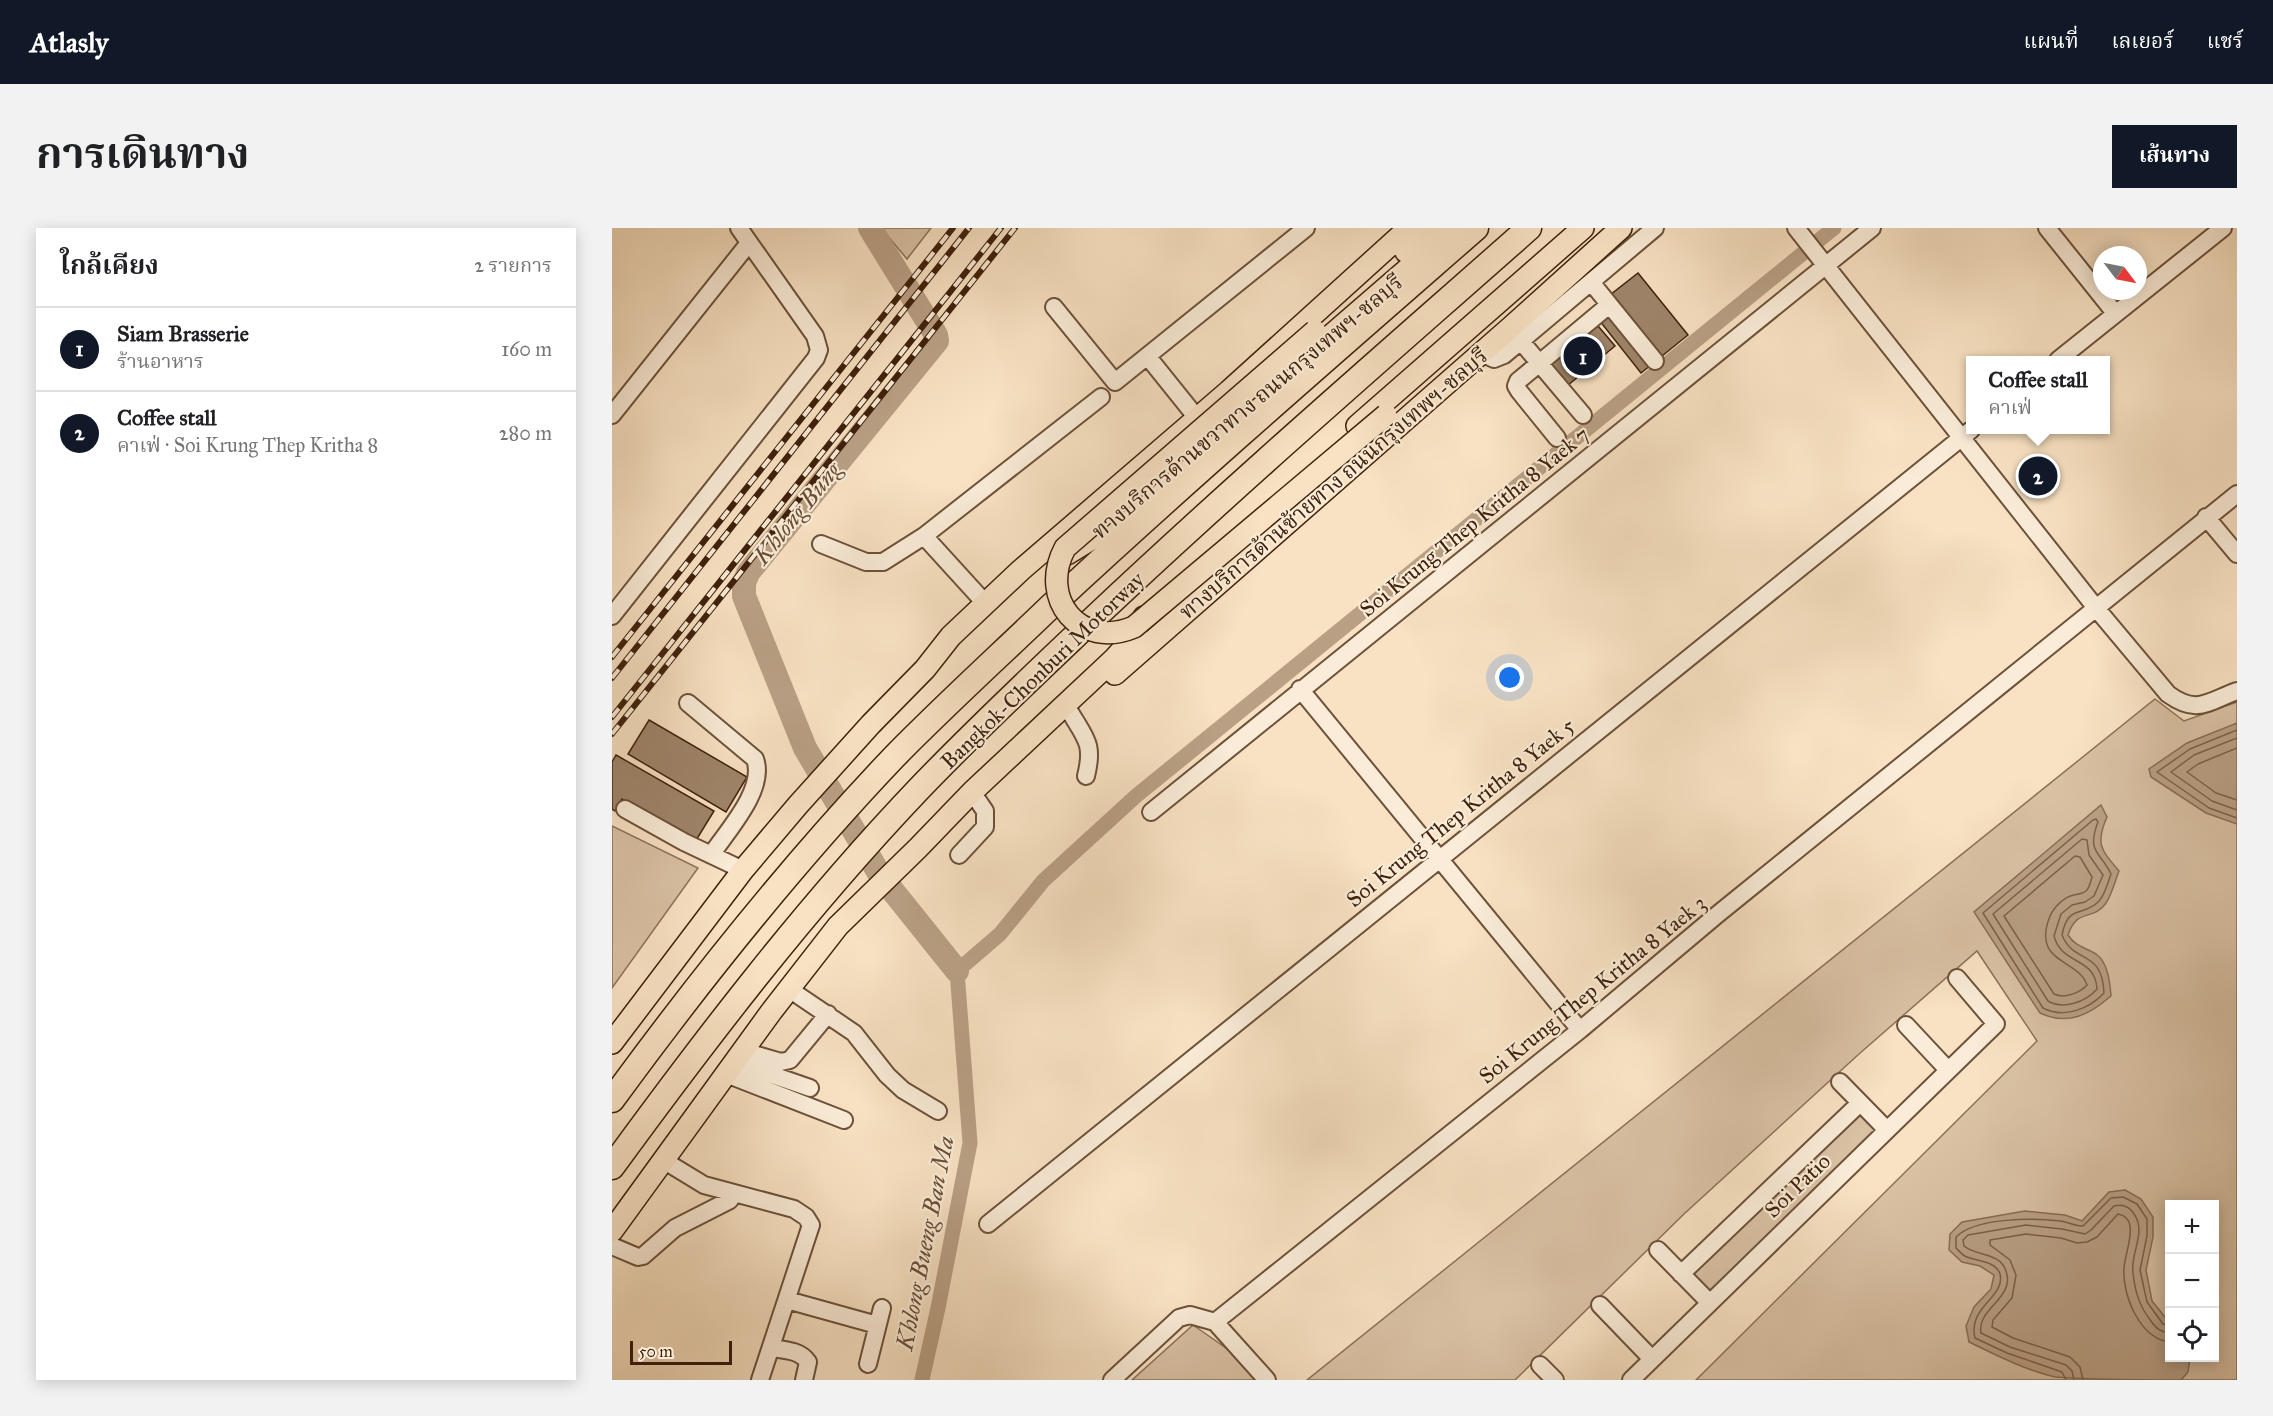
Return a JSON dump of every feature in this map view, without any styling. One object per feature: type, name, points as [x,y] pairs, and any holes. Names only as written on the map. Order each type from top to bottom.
[{"type":"highway","name":"Bangkok-Chonburi Motorway","points":[[612,1100],[701,982],[799,864],[895,756],[985,668],[1114,548],[1476,228]]},
{"type":"highway","name":"Bangkok-Chonburi Motorway","points":[[612,1167],[723,1019],[831,887],[914,795],[1022,686],[1154,562],[1529,228]]},
{"type":"main road","name":"ทางบริการด้านขวาทาง ถนนกรุงเทพฯ-ชลบุรี","points":[[612,1043],[743,870],[871,724],[925,669],[951,636],[985,603],[1197,418],[1409,228]]},
{"type":"main road","points":[[1432,228],[1065,548],[1056,572],[1056,588],[1066,613],[1082,626],[1098,633],[1109,634],[1134,627],[1505,315],[1532,296],[1565,278]]},
{"type":"main road","name":"ทางบริการด้านขวาทาง ถนนกรุงเทพฯ-ชลบุรี","points":[[925,669],[961,643],[1042,568],[1098,535],[1129,510],[1455,228]]},
{"type":"main road","name":"ทางบริการด้านซ้ายทาง ถนนกรุงเทพฯ-ชลบุรี","points":[[612,1231],[734,1062],[838,926],[972,792],[1123,649],[1146,614],[1583,228]]},
{"type":"main road","name":"ทางบริการด้านซ้ายทาง ถนนกรุงเทพฯ-ชลบุรี","points":[[1039,731],[1070,712],[1481,352],[1515,335],[1565,278],[1612,232]]},
{"type":"street","points":[[612,616],[816,358],[819,350],[815,336],[739,228]]},
{"type":"street","points":[[1054,307],[1115,382],[1306,228]]},
{"type":"street","points":[[1583,415],[1515,335],[1591,282],[1655,228]]},
{"type":"street","name":"Soi Krung Thep Kritha 8 Yaek 7","points":[[1151,812],[1822,263],[1872,228]]},
{"type":"street","points":[[2047,228],[2115,313]]},
{"type":"street","points":[[2063,356],[2223,228]]},
{"type":"street","points":[[1801,234],[1822,263],[1966,434],[2096,608],[2168,694],[2181,703],[2196,707],[2237,691]]},
{"type":"street","points":[[612,415],[749,243]]},
{"type":"street","points":[[1591,282],[1654,361]]},
{"type":"street","points":[[1557,438],[1516,386],[1522,377],[1538,363],[1609,305]]},
{"type":"street","points":[[1148,357],[1197,418]]},
{"type":"street","points":[[820,544],[866,562],[883,562],[924,536],[1101,397]]},
{"type":"street","name":"Soi Krung Thep Kritha 8 Yaek 5","points":[[988,1224],[1966,434]]},
{"type":"street","name":"Soi Krung Thep Kritha 8 Yaek 3","points":[[1215,1322],[1580,1030],[2237,494]]},
{"type":"street","points":[[2206,517],[2237,554]]},
{"type":"street","points":[[924,536],[985,603]]},
{"type":"street","points":[[1300,689],[1580,1030]]},
{"type":"street","points":[[688,703],[755,759],[759,770],[746,806],[711,855]]},
{"type":"street","points":[[1070,712],[1090,748],[1091,757],[1086,776]]},
{"type":"street","points":[[959,855],[985,828],[985,811],[972,792]]},
{"type":"street","points":[[625,808],[684,842],[743,870]]},
{"type":"street","name":"Soi Patio","points":[[1631,1380],[1996,1024],[1957,978]]},
{"type":"street","points":[[789,989],[854,1033],[886,1075],[903,1090],[939,1111]]},
{"type":"street","points":[[734,1062],[790,1060],[828,1014]]},
{"type":"street","points":[[1906,1025],[1948,1070]]},
{"type":"street","points":[[734,1062],[810,1088]]},
{"type":"street","points":[[734,1062],[844,1120]]},
{"type":"street","points":[[1840,1082],[1887,1130]]},
{"type":"street","points":[[1681,1274],[1860,1103]]},
{"type":"street","points":[[663,1160],[704,1185],[794,1209],[806,1217],[811,1225],[760,1380]]},
{"type":"street","points":[[612,1246],[638,1257],[643,1256],[675,1228],[730,1200]]},
{"type":"street","points":[[1658,1250],[1709,1302]]},
{"type":"street","points":[[787,1300],[877,1325]]},
{"type":"street","points":[[1600,1305],[1652,1359]]},
{"type":"street","points":[[868,1364],[882,1308]]},
{"type":"street","points":[[1112,1380],[1179,1318],[1190,1315],[1215,1322],[1266,1380]]},
{"type":"street","points":[[771,1348],[797,1353],[804,1357],[808,1362],[804,1380]]},
{"type":"street","points":[[1540,1365],[1555,1380]]},
{"type":"shaded area","points":[[881,228],[931,228],[907,259]]},
{"type":"shaded area","points":[[2155,699],[2184,721],[2237,702],[2237,1380],[1696,1380],[2037,1041],[1977,951],[1859,1054],[1684,1214],[1515,1380],[1307,1380]]},
{"type":"shaded area","points":[[612,826],[698,868],[612,988]]},
{"type":"shaded area","points":[[1861,1110],[1880,1130],[1711,1294],[1689,1273]]},
{"type":"shaded area","points":[[1193,1325],[1272,1380],[1132,1380]]},
{"type":"water","points":[[2237,723],[2237,824],[2206,813],[2151,777],[2149,769],[2187,743]]},
{"type":"water","points":[[2101,805],[2107,817],[2101,834],[2102,846],[2119,871],[2106,903],[2096,912],[2076,921],[2068,935],[2077,944],[2096,954],[2103,962],[2108,973],[2111,996],[2095,1008],[2078,1016],[2050,1017],[2040,1013],[1974,912]]},
{"type":"water","points":[[2125,1190],[2141,1199],[2153,1217],[2153,1237],[2146,1270],[2152,1301],[2165,1317],[2165,1362],[2189,1362],[2188,1372],[2181,1380],[2055,1377],[2022,1366],[1969,1342],[1966,1326],[1974,1307],[1991,1289],[1994,1275],[1980,1266],[1962,1262],[1949,1250],[1950,1234],[1962,1222],[2025,1211],[2065,1215],[2082,1221],[2109,1192]]},
{"type":"building","points":[[1638,273],[1688,335],[1641,373],[1599,320],[1610,295]]},
{"type":"building","points":[[1598,326],[1615,346],[1567,386],[1550,365]]},
{"type":"building","points":[[649,720],[747,777],[726,812],[628,754]]},
{"type":"building","points":[[616,755],[714,811],[695,842],[622,799],[615,811],[612,809],[612,762]]},
{"type":"waterway","name":"Khlong Bung","points":[[870,228],[936,335],[937,341],[748,573],[744,583],[744,596],[805,748],[880,875],[957,971]]},
{"type":"waterway","name":"Khlong Bueng Ban Ma","points":[[922,1380],[970,1143],[957,971],[1000,934],[1043,881],[1136,796],[1834,228]]},
{"type":"railway","points":[[612,657],[953,228]]},
{"type":"railway","points":[[612,678],[969,228]]},
{"type":"railway","points":[[612,717],[1001,228]]},
{"type":"railway","points":[[612,734],[1015,228]]},
{"type":"place","name":"Siam Brasserie","points":[[1583,356]]},
{"type":"place","name":"Coffee stall","points":[[2038,476]]}]
